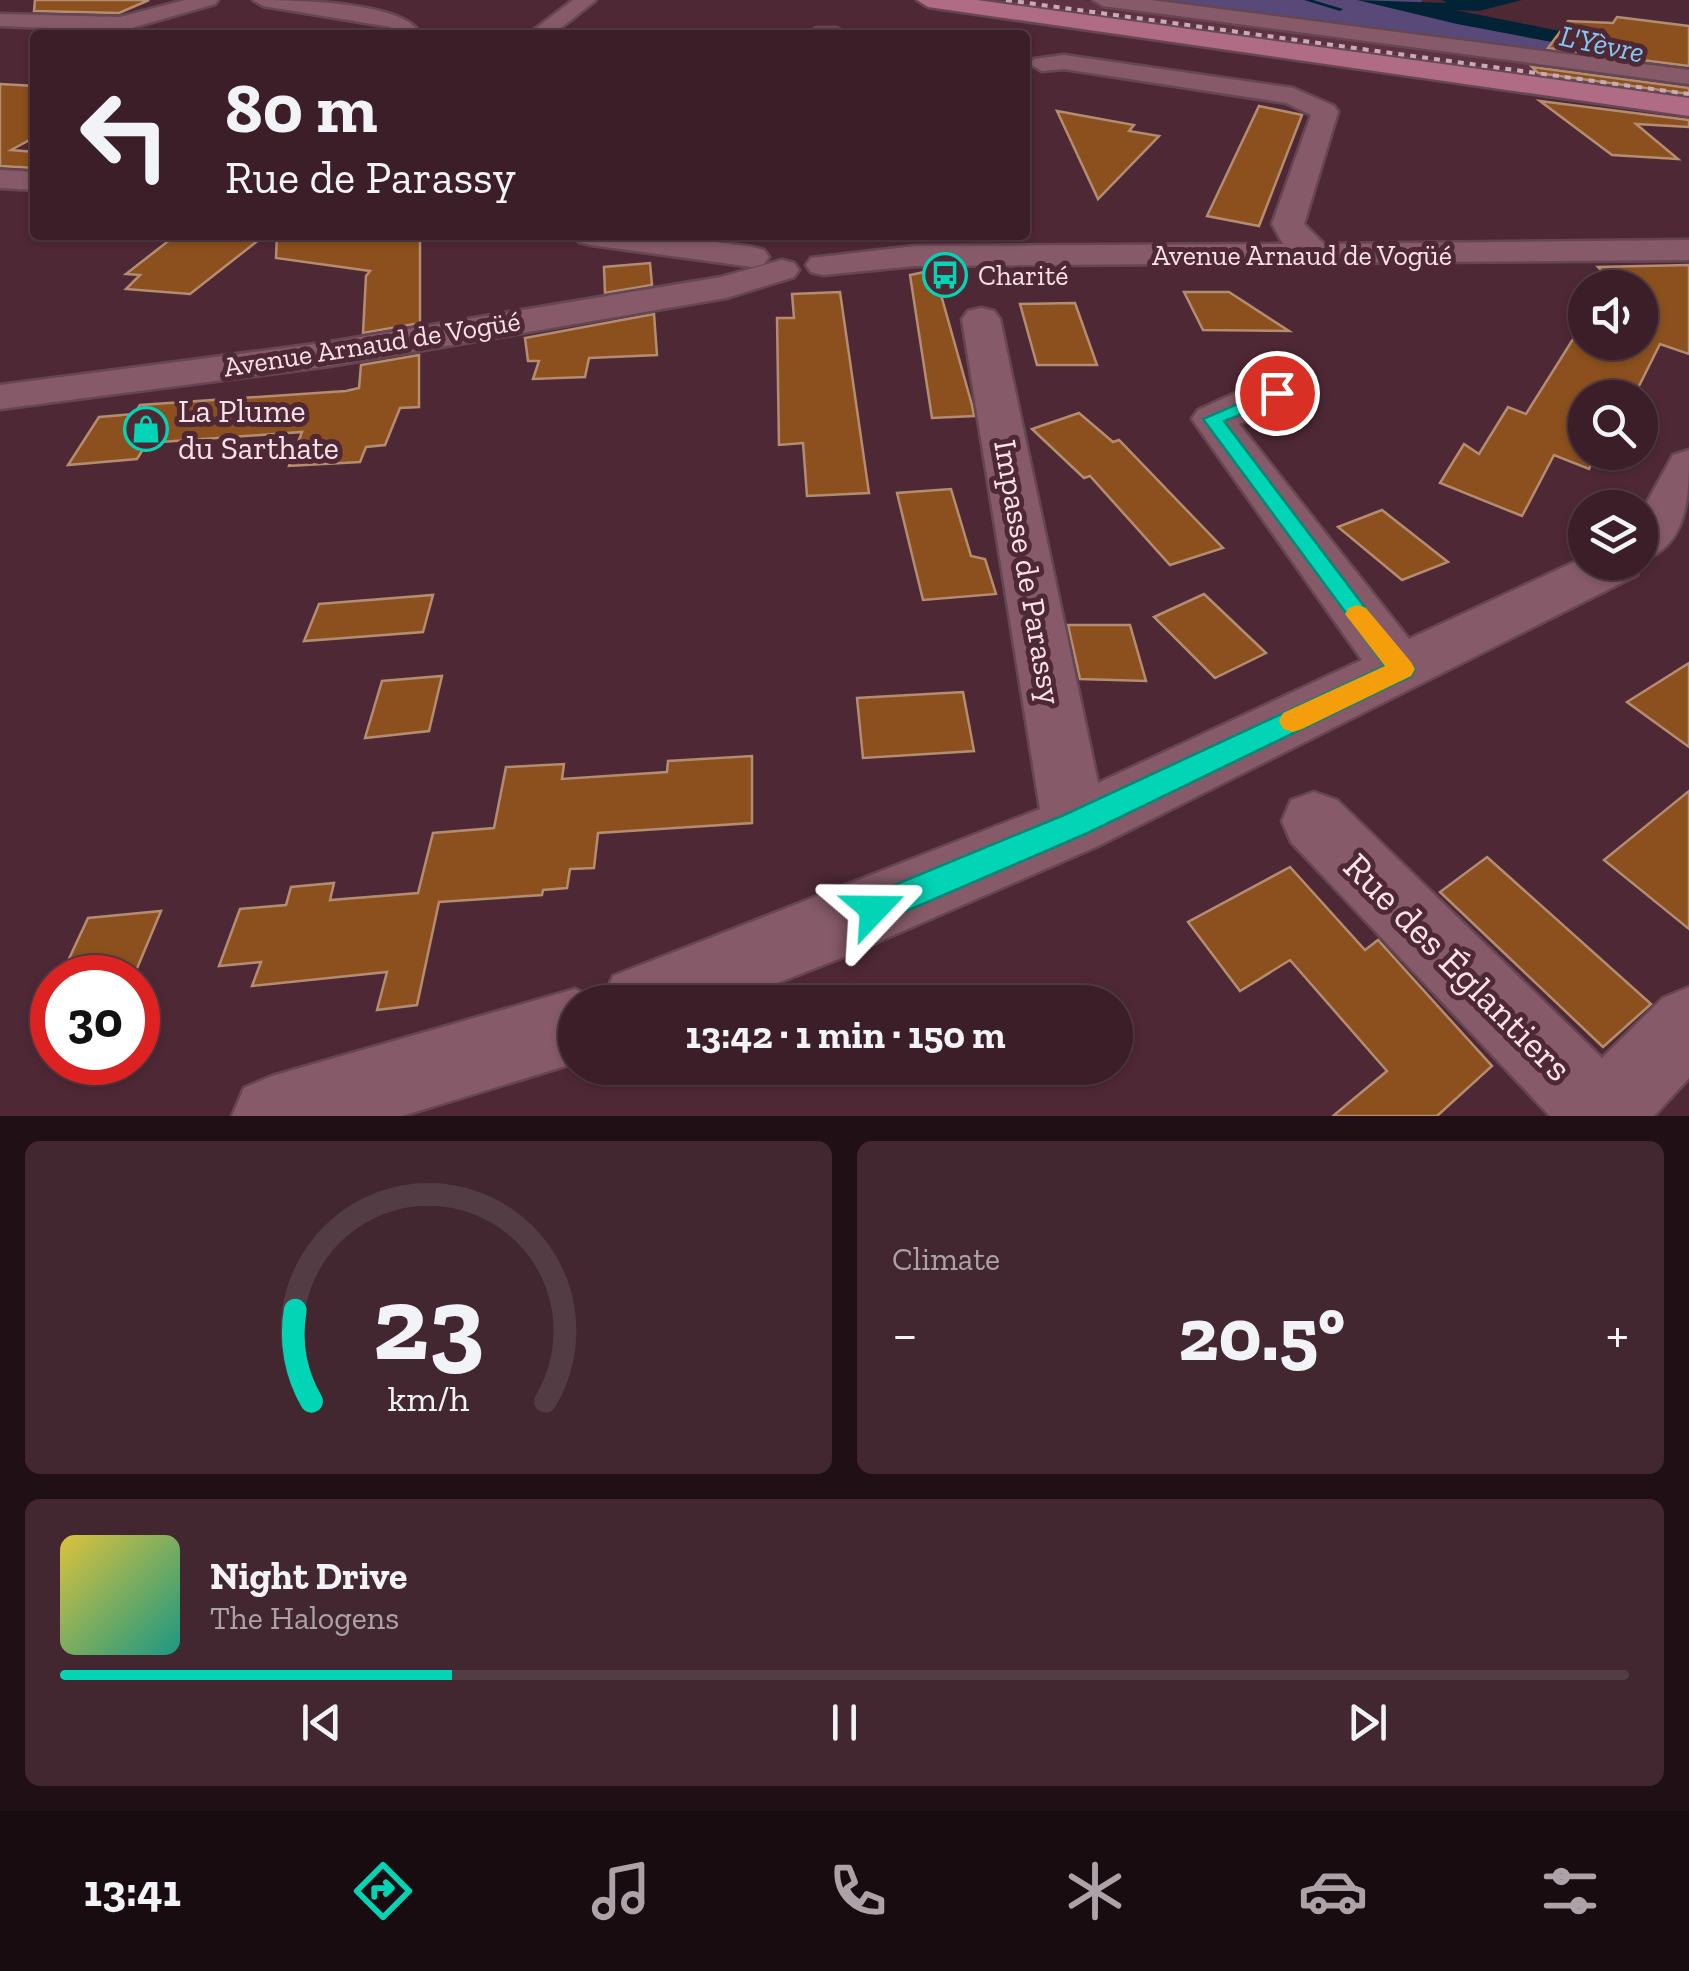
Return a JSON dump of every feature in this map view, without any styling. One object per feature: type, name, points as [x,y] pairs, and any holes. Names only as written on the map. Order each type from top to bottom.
[{"type":"main road","points":[[928,0],[1689,107]]},
{"type":"street","points":[[0,6],[16,0]]},
{"type":"street","points":[[0,20],[121,24],[208,0]]},
{"type":"street","points":[[264,0],[397,22],[407,30]]},
{"type":"street","points":[[545,30],[586,0]]},
{"type":"street","points":[[1103,0],[1689,77]]},
{"type":"street","points":[[0,40],[45,22]]},
{"type":"street","points":[[1664,50],[1689,55]]},
{"type":"street","points":[[1034,63],[1318,108],[1359,119]]},
{"type":"street","points":[[1317,255],[1292,235],[1288,224],[1318,108]]},
{"type":"street","points":[[0,178],[30,181]]},
{"type":"street","points":[[634,240],[761,252]]},
{"type":"street","name":"Avenue Arnaud de Vogüé","points":[[0,398],[330,354],[683,291],[726,287],[761,252],[829,247],[916,256],[1635,254],[1689,250]]},
{"type":"street","name":"Impasse de Parassy","points":[[981,319],[1074,824]]},
{"type":"street","points":[[1277,393],[1213,419],[1402,669]]},
{"type":"street","points":[[1658,525],[1689,465]]},
{"type":"street","points":[[683,985],[841,924],[1074,824],[1582,580]]},
{"type":"street","name":"Rue des Églantiers","points":[[1314,821],[1602,1115],[1689,1024]]},
{"type":"street","points":[[272,1116],[558,1031]]},
{"type":"shaded area","points":[[966,0],[1082,0],[1689,81],[1689,101]]},
{"type":"shaded area","points":[[1117,0],[1422,0],[1418,11],[1689,65],[1689,76]]},
{"type":"water","name":"L'Yèvre","points":[[1357,0],[1522,0],[1479,11],[1455,10],[1689,57],[1689,68],[1457,24]]},
{"type":"building","points":[[35,0],[149,0],[119,13],[34,11]]},
{"type":"building","points":[[1617,17],[1689,26],[1689,66],[1548,48],[1568,21],[1613,23]]},
{"type":"building","points":[[1532,67],[1689,88],[1689,94],[1538,73]]},
{"type":"building","points":[[0,84],[30,86],[30,140],[11,150],[30,152],[30,168],[0,166]]},
{"type":"building","points":[[1540,101],[1689,120],[1689,127],[1636,124],[1678,159],[1612,155]]},
{"type":"building","points":[[1259,106],[1302,115],[1259,226],[1207,216]]},
{"type":"building","points":[[1057,111],[1134,125],[1129,131],[1159,136],[1098,199]]},
{"type":"building","points":[[170,240],[259,240],[190,294],[126,289],[140,275],[126,274]]},
{"type":"building","points":[[277,240],[420,240],[420,323],[363,333],[366,276],[370,271],[276,258]]},
{"type":"building","points":[[650,263],[652,285],[605,293],[604,267]]},
{"type":"building","points":[[1689,265],[1689,354],[1660,344],[1658,348],[1658,270],[1598,267]]},
{"type":"building","points":[[934,270],[974,416],[932,418],[910,275]]},
{"type":"building","points":[[840,292],[869,493],[807,496],[803,443],[779,445],[777,318],[794,318],[792,294]]},
{"type":"building","points":[[1184,292],[1229,292],[1289,331],[1203,330]]},
{"type":"building","points":[[1075,303],[1097,365],[1037,365],[1020,304]]},
{"type":"building","points":[[654,314],[657,355],[589,358],[585,377],[533,379],[539,361],[528,361],[525,338]]},
{"type":"building","points":[[1568,347],[1568,360],[1652,360],[1642,380],[1568,380],[1568,461],[1554,455],[1522,516],[1440,483],[1464,444],[1479,454],[1508,407],[1526,414]]},
{"type":"building","points":[[419,355],[419,407],[400,408],[385,445],[366,447],[360,462],[289,466],[302,432],[147,443],[137,459],[68,465],[99,417],[134,414],[140,405],[346,391],[359,388],[361,365]]},
{"type":"building","points":[[1079,413],[1113,442],[1119,440],[1223,548],[1170,565],[1090,476],[1084,478],[1032,429]]},
{"type":"building","points":[[951,489],[971,556],[985,559],[996,594],[923,600],[897,493]]},
{"type":"building","points":[[1382,510],[1448,562],[1402,580],[1338,527]]},
{"type":"building","points":[[1204,594],[1266,653],[1215,678],[1154,617]]},
{"type":"building","points":[[433,595],[423,632],[304,641],[319,604]]},
{"type":"building","points":[[1068,625],[1130,625],[1146,681],[1080,679]]},
{"type":"building","points":[[1689,663],[1689,747],[1627,702]]},
{"type":"building","points":[[442,676],[429,731],[365,738],[382,681]]},
{"type":"building","points":[[963,692],[974,751],[863,758],[857,698]]},
{"type":"building","points":[[752,756],[752,823],[598,833],[594,868],[570,869],[567,888],[543,890],[542,895],[439,902],[417,1005],[377,1010],[387,972],[252,986],[261,962],[219,966],[240,909],[286,905],[291,887],[334,883],[330,900],[418,893],[433,833],[494,828],[506,767],[564,764],[562,779],[667,772],[668,761]]},
{"type":"building","points":[[1689,791],[1689,929],[1604,860]]},
{"type":"building","points":[[1487,857],[1651,1004],[1603,1047],[1440,892]]},
{"type":"building","points":[[1290,867],[1365,950],[1378,940],[1492,1066],[1437,1116],[1333,1116],[1387,1071],[1290,960],[1240,991],[1188,922]]},
{"type":"building","points":[[161,911],[143,955],[71,955],[88,918]]},
{"type":"waterway","points":[[1307,0],[1340,9]]},
{"type":"railway","points":[[1006,0],[1689,94]]},
{"type":"slow traffic","points":[[1293,721],[1402,669],[1357,614]]},
{"type":"place","name":"Charité","points":[[945,275]]},
{"type":"place","name":"La Plume du Sarthate","points":[[146,429]]},
{"type":"route","points":[[874,909],[1074,824],[1402,669],[1213,419],[1277,393]]}]
